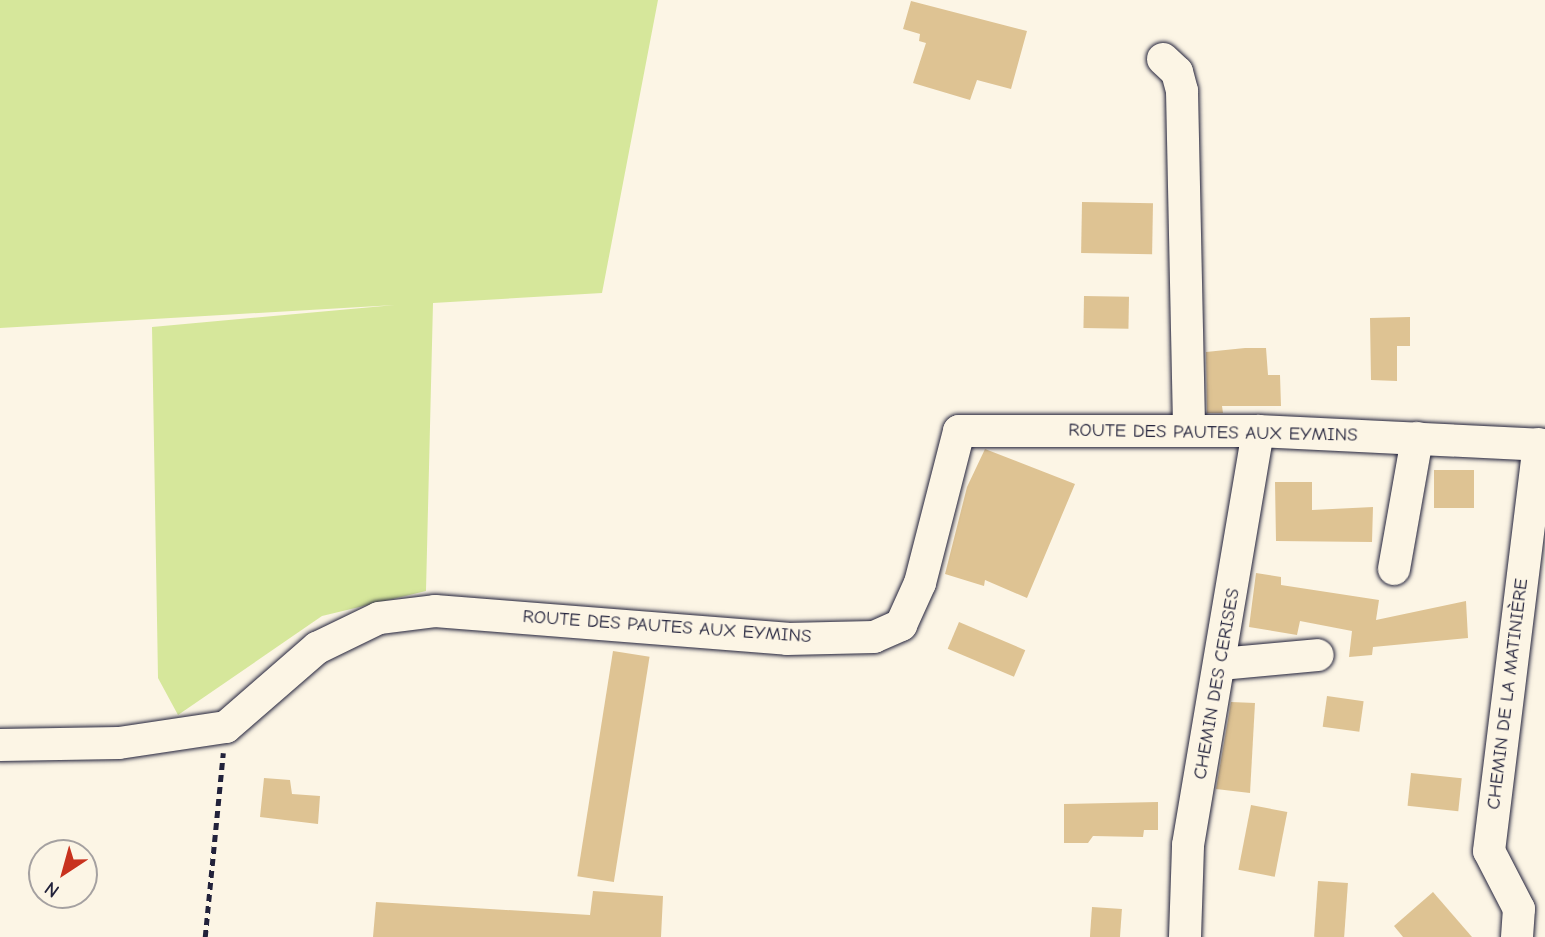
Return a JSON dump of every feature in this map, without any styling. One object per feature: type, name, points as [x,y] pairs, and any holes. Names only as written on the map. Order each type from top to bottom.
[{"type":"street","points":[[1163,59],[1177,72],[1182,91],[1189,431]]},
{"type":"street","name":"ROUTE DES PAUTES AUX EYMINS","points":[[226,727],[317,648],[379,618],[435,611],[787,639],[874,637],[901,625],[920,583],[959,431],[1258,431],[1542,444]]},
{"type":"street","name":"CHEMIN DES CERISES","points":[[1185,937],[1188,845],[1258,431]]},
{"type":"street","points":[[1394,569],[1417,438]]},
{"type":"street","name":"CHEMIN DE LA MATINIÈRE","points":[[1517,937],[1519,909],[1489,851],[1542,444]]},
{"type":"street","points":[[1220,664],[1318,654]]},
{"type":"street","points":[[0,745],[119,744],[226,727]]},
{"type":"path","points":[[205,937],[226,727]]},
{"type":"green space","points":[[0,0],[658,0],[602,293],[433,303],[426,591],[322,616],[178,715],[158,678],[152,327],[395,305],[0,328]]},
{"type":"building","points":[[911,1],[1027,31],[1011,89],[977,80],[970,100],[913,83],[926,43],[919,41],[920,34],[903,29]]},
{"type":"building","points":[[1082,202],[1153,203],[1152,254],[1081,253]]},
{"type":"building","points":[[1084,296],[1129,297],[1128,329],[1083,328]]},
{"type":"building","points":[[1410,317],[1410,346],[1397,346],[1397,381],[1371,380],[1370,318]]},
{"type":"building","points":[[1266,348],[1268,375],[1280,375],[1281,406],[1222,406],[1223,413],[1207,413],[1206,352]]},
{"type":"building","points":[[985,449],[1075,484],[1027,598],[985,580],[984,586],[945,574],[967,487]]},
{"type":"building","points":[[1434,470],[1474,470],[1474,508],[1434,508]]},
{"type":"building","points":[[1275,482],[1312,482],[1312,510],[1373,507],[1372,542],[1276,541]]},
{"type":"building","points":[[1256,573],[1281,577],[1281,585],[1379,600],[1376,620],[1466,601],[1468,638],[1373,647],[1372,655],[1349,657],[1352,631],[1300,621],[1297,635],[1249,627]]},
{"type":"building","points":[[959,622],[1025,650],[1014,677],[948,649]]},
{"type":"building","points":[[613,651],[650,657],[614,882],[577,876]]},
{"type":"building","points":[[1327,696],[1364,701],[1359,732],[1323,727]]},
{"type":"building","points":[[1231,702],[1255,703],[1250,793],[1216,789]]},
{"type":"building","points":[[1411,773],[1462,778],[1458,811],[1408,806]]},
{"type":"building","points":[[264,778],[290,780],[292,794],[320,796],[318,824],[260,817]]},
{"type":"building","points":[[1158,802],[1158,830],[1144,830],[1143,837],[1093,836],[1088,843],[1064,843],[1064,804]]},
{"type":"building","points":[[1251,805],[1287,812],[1275,877],[1238,870]]},
{"type":"building","points":[[1318,881],[1348,883],[1344,937],[1314,937]]},
{"type":"building","points":[[593,891],[663,896],[661,937],[373,937],[376,902],[590,915]]},
{"type":"building","points":[[1433,892],[1472,937],[1403,937],[1394,926]]},
{"type":"building","points":[[1092,907],[1122,909],[1120,937],[1090,937]]}]
